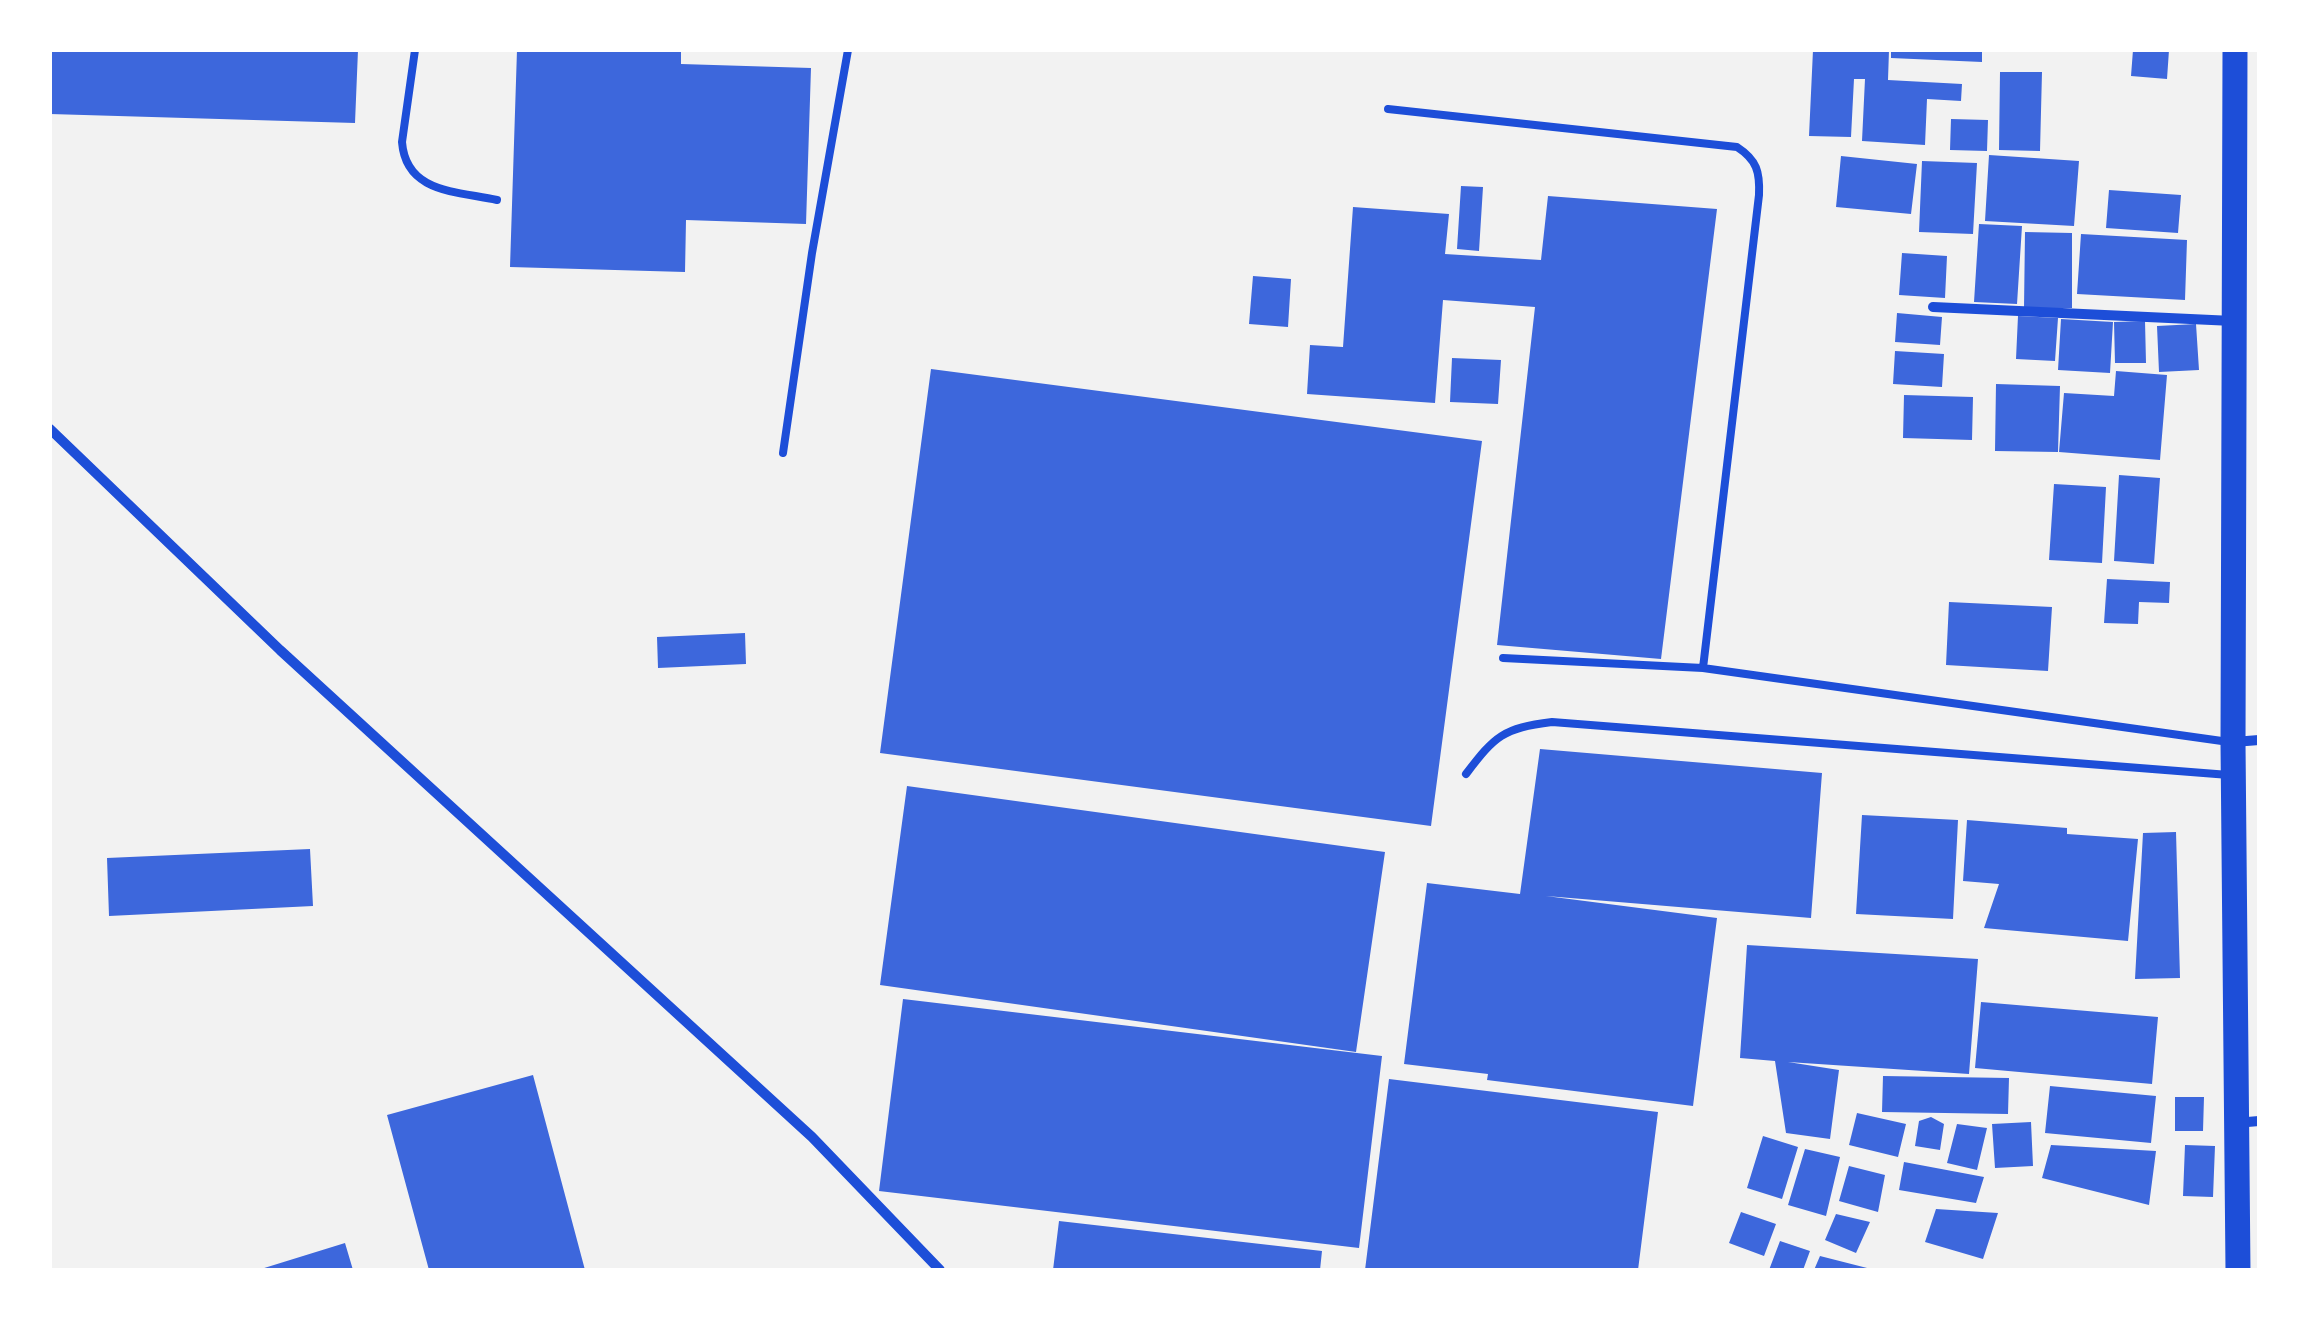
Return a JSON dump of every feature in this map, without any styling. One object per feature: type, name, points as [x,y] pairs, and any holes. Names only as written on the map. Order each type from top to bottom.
[{"type":"main road","points":[[2235,50],[2233,742],[2247,1122],[2238,1270]]},
{"type":"street","points":[[1933,306],[2234,321]]},
{"type":"street","points":[[50,429],[280,650],[812,1137],[940,1270]]},
{"type":"street","points":[[2233,742],[2259,740]]},
{"type":"lane","points":[[415,50],[402,142],[411,172],[426,184],[497,200]]},
{"type":"lane","points":[[783,453],[812,252],[848,50]]},
{"type":"lane","points":[[1388,109],[1738,148],[1753,158],[1760,175],[1759,194],[1703,668]]},
{"type":"lane","points":[[1503,658],[1703,668],[2233,742]]},
{"type":"lane","points":[[1466,774],[1491,741],[1524,725],[1552,722],[2234,776]]},
{"type":"building","points":[[50,50],[358,50],[355,123],[50,114]]},
{"type":"building","points":[[517,50],[681,50],[681,64],[811,68],[806,224],[686,220],[685,272],[510,267]]},
{"type":"building","points":[[1813,50],[1889,50],[1888,80],[1962,84],[1961,101],[1927,99],[1925,145],[1862,141],[1865,79],[1854,79],[1851,137],[1809,136]]},
{"type":"building","points":[[1891,50],[1982,50],[1982,62],[1891,58]]},
{"type":"building","points":[[2133,50],[2169,50],[2167,79],[2131,76]]},
{"type":"building","points":[[2000,72],[2042,72],[2040,151],[1999,150]]},
{"type":"building","points":[[1951,119],[1988,120],[1987,151],[1950,150]]},
{"type":"building","points":[[1989,155],[2079,161],[2074,226],[1985,221]]},
{"type":"building","points":[[1841,156],[1917,164],[1911,214],[1836,207]]},
{"type":"building","points":[[1922,161],[1977,163],[1973,234],[1919,232]]},
{"type":"building","points":[[1461,186],[1483,187],[1479,251],[1457,249]]},
{"type":"building","points":[[2109,190],[2181,195],[2178,233],[2106,228]]},
{"type":"building","points":[[1548,196],[1717,209],[1661,659],[1497,645],[1535,307],[1443,300],[1435,403],[1307,394],[1310,345],[1343,347],[1353,207],[1449,214],[1445,254],[1541,260]]},
{"type":"building","points":[[1979,224],[2022,226],[2017,304],[1974,302]]},
{"type":"building","points":[[2025,232],[2072,233],[2072,308],[2024,308]]},
{"type":"building","points":[[2081,234],[2187,240],[2185,300],[2077,294]]},
{"type":"building","points":[[1902,253],[1947,256],[1945,298],[1899,295]]},
{"type":"building","points":[[1253,276],[1291,279],[1288,327],[1249,324]]},
{"type":"building","points":[[1897,313],[1942,317],[1940,345],[1895,342]]},
{"type":"building","points":[[2018,316],[2058,318],[2055,361],[2016,359]]},
{"type":"building","points":[[2061,319],[2113,322],[2110,373],[2058,370]]},
{"type":"building","points":[[2145,321],[2146,363],[2115,363],[2114,322]]},
{"type":"building","points":[[2196,324],[2199,370],[2159,372],[2157,326]]},
{"type":"building","points":[[1895,351],[1944,354],[1942,387],[1893,384]]},
{"type":"building","points":[[1452,358],[1501,360],[1498,404],[1450,402]]},
{"type":"building","points":[[931,369],[1482,441],[1431,826],[880,753]]},
{"type":"building","points":[[2116,371],[2167,375],[2160,460],[2059,452],[2064,393],[2114,396]]},
{"type":"building","points":[[1996,384],[2060,386],[2058,452],[1995,451]]},
{"type":"building","points":[[1904,395],[1973,397],[1972,440],[1903,438]]},
{"type":"building","points":[[2119,475],[2160,478],[2154,564],[2114,561]]},
{"type":"building","points":[[2054,484],[2106,487],[2102,563],[2049,560]]},
{"type":"building","points":[[2107,579],[2170,582],[2169,603],[2139,602],[2138,624],[2104,623]]},
{"type":"building","points":[[1949,602],[2052,607],[2048,671],[1946,665]]},
{"type":"building","points":[[745,633],[746,664],[658,668],[657,637]]},
{"type":"building","points":[[1540,749],[1822,773],[1811,918],[1546,896],[1717,918],[1693,1106],[1487,1080],[1488,1074],[1404,1064],[1427,883],[1520,894]]},
{"type":"building","points":[[907,786],[1385,852],[1356,1052],[880,985]]},
{"type":"building","points":[[1862,815],[1958,820],[1953,919],[1856,914]]},
{"type":"building","points":[[1967,820],[2067,828],[2067,834],[2138,839],[2128,941],[1984,928],[1999,884],[1963,881]]},
{"type":"building","points":[[2176,832],[2180,978],[2135,979],[2143,833]]},
{"type":"building","points":[[310,849],[313,906],[109,916],[107,858]]},
{"type":"building","points":[[1747,945],[1978,959],[1969,1074],[1788,1062],[1839,1070],[1830,1139],[1786,1133],[1775,1061],[1740,1058]]},
{"type":"building","points":[[903,999],[1382,1056],[1359,1248],[879,1191]]},
{"type":"building","points":[[1981,1002],[2158,1017],[2152,1084],[1975,1068]]},
{"type":"building","points":[[533,1075],[585,1270],[429,1270],[387,1115]]},
{"type":"building","points":[[1883,1076],[2009,1078],[2008,1114],[1882,1112]]},
{"type":"building","points":[[1389,1079],[1658,1112],[1638,1270],[1365,1270]]},
{"type":"building","points":[[2050,1086],[2156,1096],[2151,1143],[2045,1133]]},
{"type":"building","points":[[2175,1097],[2204,1097],[2203,1131],[2175,1131]]},
{"type":"building","points":[[1857,1113],[1906,1124],[1898,1157],[1849,1145]]},
{"type":"building","points":[[1931,1117],[1944,1124],[1940,1150],[1915,1146],[1919,1121]]},
{"type":"building","points":[[2031,1122],[2033,1166],[1995,1168],[1992,1124]]},
{"type":"building","points":[[1957,1124],[1987,1128],[1977,1170],[1947,1163]]},
{"type":"building","points":[[1763,1136],[1798,1147],[1782,1199],[1747,1188]]},
{"type":"building","points":[[2051,1145],[2156,1151],[2149,1205],[2042,1178]]},
{"type":"building","points":[[2185,1145],[2215,1146],[2213,1197],[2183,1196]]},
{"type":"building","points":[[1805,1149],[1840,1157],[1826,1216],[1788,1205]]},
{"type":"building","points":[[1904,1162],[1984,1177],[1976,1203],[1899,1190]]},
{"type":"building","points":[[1849,1166],[1885,1175],[1878,1212],[1839,1201]]},
{"type":"building","points":[[1936,1209],[1998,1213],[1983,1259],[1925,1242]]},
{"type":"building","points":[[1741,1212],[1776,1224],[1764,1256],[1729,1243]]},
{"type":"building","points":[[1836,1214],[1870,1222],[1856,1253],[1825,1240]]},
{"type":"building","points":[[1059,1221],[1322,1251],[1320,1270],[1053,1270]]},
{"type":"building","points":[[1780,1241],[1810,1251],[1803,1270],[1769,1270]]},
{"type":"building","points":[[345,1243],[353,1270],[261,1270],[261,1269]]},
{"type":"building","points":[[1820,1256],[1871,1269],[1871,1270],[1814,1270]]}]
